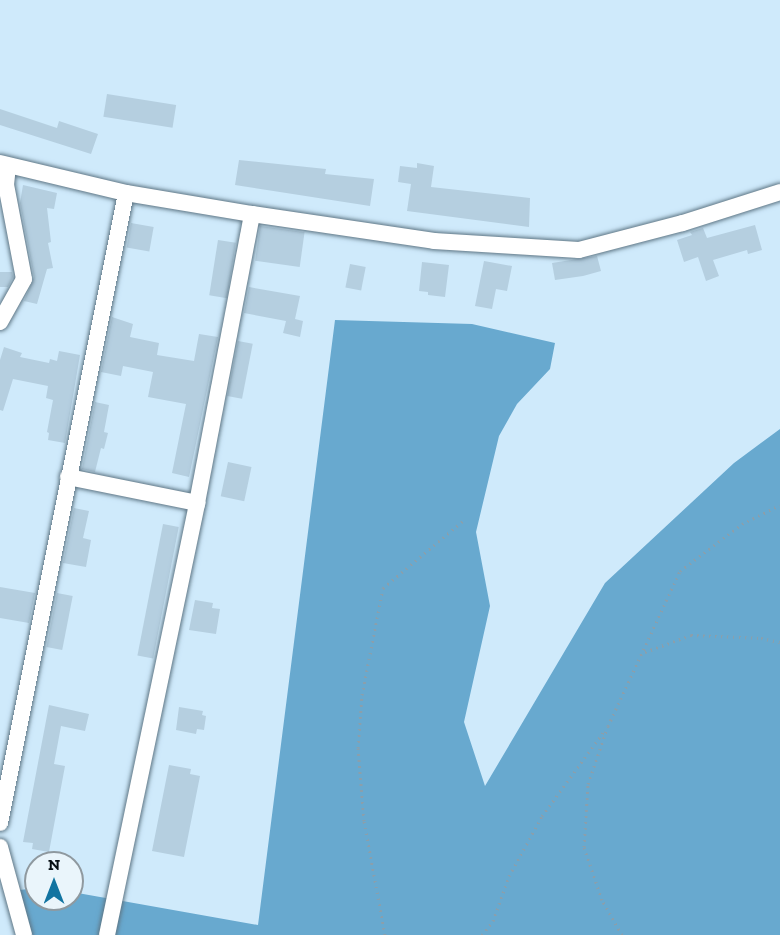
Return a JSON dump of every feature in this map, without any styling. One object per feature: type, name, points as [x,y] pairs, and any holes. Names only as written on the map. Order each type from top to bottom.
[{"type":"street","points":[[0,321],[24,279],[4,164],[126,194],[252,214],[434,241],[579,250],[683,223],[780,192]]},
{"type":"street","points":[[0,823],[126,194]]},
{"type":"street","points":[[106,935],[196,503],[252,214]]},
{"type":"street","points":[[68,477],[196,503]]},
{"type":"street","points":[[0,847],[24,935]]},
{"type":"path","points":[[622,935],[602,900],[584,847],[588,784],[608,726],[645,652],[680,571],[742,524],[780,505]]},
{"type":"path","points":[[385,935],[364,821],[358,748],[362,695],[383,588],[464,520]]},
{"type":"path","points":[[645,652],[691,635],[761,638],[780,642]]},
{"type":"path","points":[[482,935],[493,921],[509,876],[542,816],[608,726]]},
{"type":"shaded area","points":[[335,320],[472,324],[555,343],[550,369],[517,404],[499,436],[476,532],[490,606],[464,722],[485,786],[605,583],[734,463],[780,429],[780,935],[32,935],[12,891],[24,890],[24,911],[84,911],[84,894],[258,925]]},
{"type":"building","points":[[107,94],[176,105],[173,128],[103,117]]},
{"type":"building","points":[[0,109],[57,128],[59,121],[98,134],[91,154],[0,125]]},
{"type":"building","points":[[239,160],[326,169],[325,174],[374,179],[370,206],[235,185]]},
{"type":"building","points":[[417,163],[434,166],[431,187],[530,198],[529,227],[407,211],[411,184],[398,182],[400,166],[417,168]]},
{"type":"building","points":[[23,185],[57,193],[54,209],[47,208],[51,242],[48,243],[53,268],[47,269],[37,304],[24,301],[34,277],[20,203]]},
{"type":"building","points":[[131,223],[154,227],[149,252],[127,248]]},
{"type":"building","points":[[755,225],[762,250],[748,254],[747,250],[713,260],[719,276],[706,281],[698,257],[684,262],[677,240],[692,235],[690,232],[703,228],[707,238]]},
{"type":"building","points":[[260,226],[305,232],[300,267],[255,261]]},
{"type":"building","points":[[218,240],[236,243],[227,298],[209,295]]},
{"type":"building","points":[[597,256],[601,271],[555,280],[552,263]]},
{"type":"building","points":[[484,261],[512,266],[507,291],[496,289],[492,309],[475,306]]},
{"type":"building","points":[[422,262],[449,265],[445,297],[428,295],[428,292],[419,291]]},
{"type":"building","points":[[350,264],[366,267],[361,291],[345,288]]},
{"type":"building","points":[[0,272],[12,272],[13,277],[8,287],[0,287]]},
{"type":"building","points":[[249,287],[300,296],[295,319],[303,321],[300,337],[283,333],[286,321],[244,313]]},
{"type":"building","points":[[112,317],[133,324],[130,337],[159,343],[157,355],[194,361],[199,334],[218,337],[189,477],[172,473],[186,404],[148,397],[153,372],[123,366],[121,376],[101,372]]},
{"type":"building","points":[[238,341],[253,344],[242,399],[227,396]]},
{"type":"building","points":[[4,347],[22,353],[20,357],[49,363],[50,359],[57,361],[59,351],[80,355],[65,443],[48,440],[49,433],[47,432],[53,400],[46,398],[48,386],[13,379],[3,411],[0,410],[0,360]]},
{"type":"building","points":[[95,402],[109,405],[104,432],[108,433],[104,449],[101,448],[95,472],[82,469]]},
{"type":"building","points":[[228,462],[251,467],[244,501],[221,496]]},
{"type":"building","points":[[74,508],[89,511],[83,538],[91,540],[86,567],[63,563]]},
{"type":"building","points":[[163,524],[179,527],[153,659],[137,656]]},
{"type":"building","points":[[0,587],[35,593],[29,623],[0,618]]},
{"type":"building","points":[[57,593],[73,596],[62,650],[47,647]]},
{"type":"building","points":[[195,600],[213,603],[212,608],[220,609],[216,634],[189,630]]},
{"type":"building","points":[[49,705],[89,714],[85,731],[61,726],[54,764],[65,766],[49,851],[32,849],[33,843],[23,842]]},
{"type":"building","points":[[179,707],[203,711],[202,715],[206,716],[204,730],[197,729],[196,734],[176,730]]},
{"type":"building","points":[[169,765],[191,769],[190,774],[200,776],[184,857],[152,851]]}]
